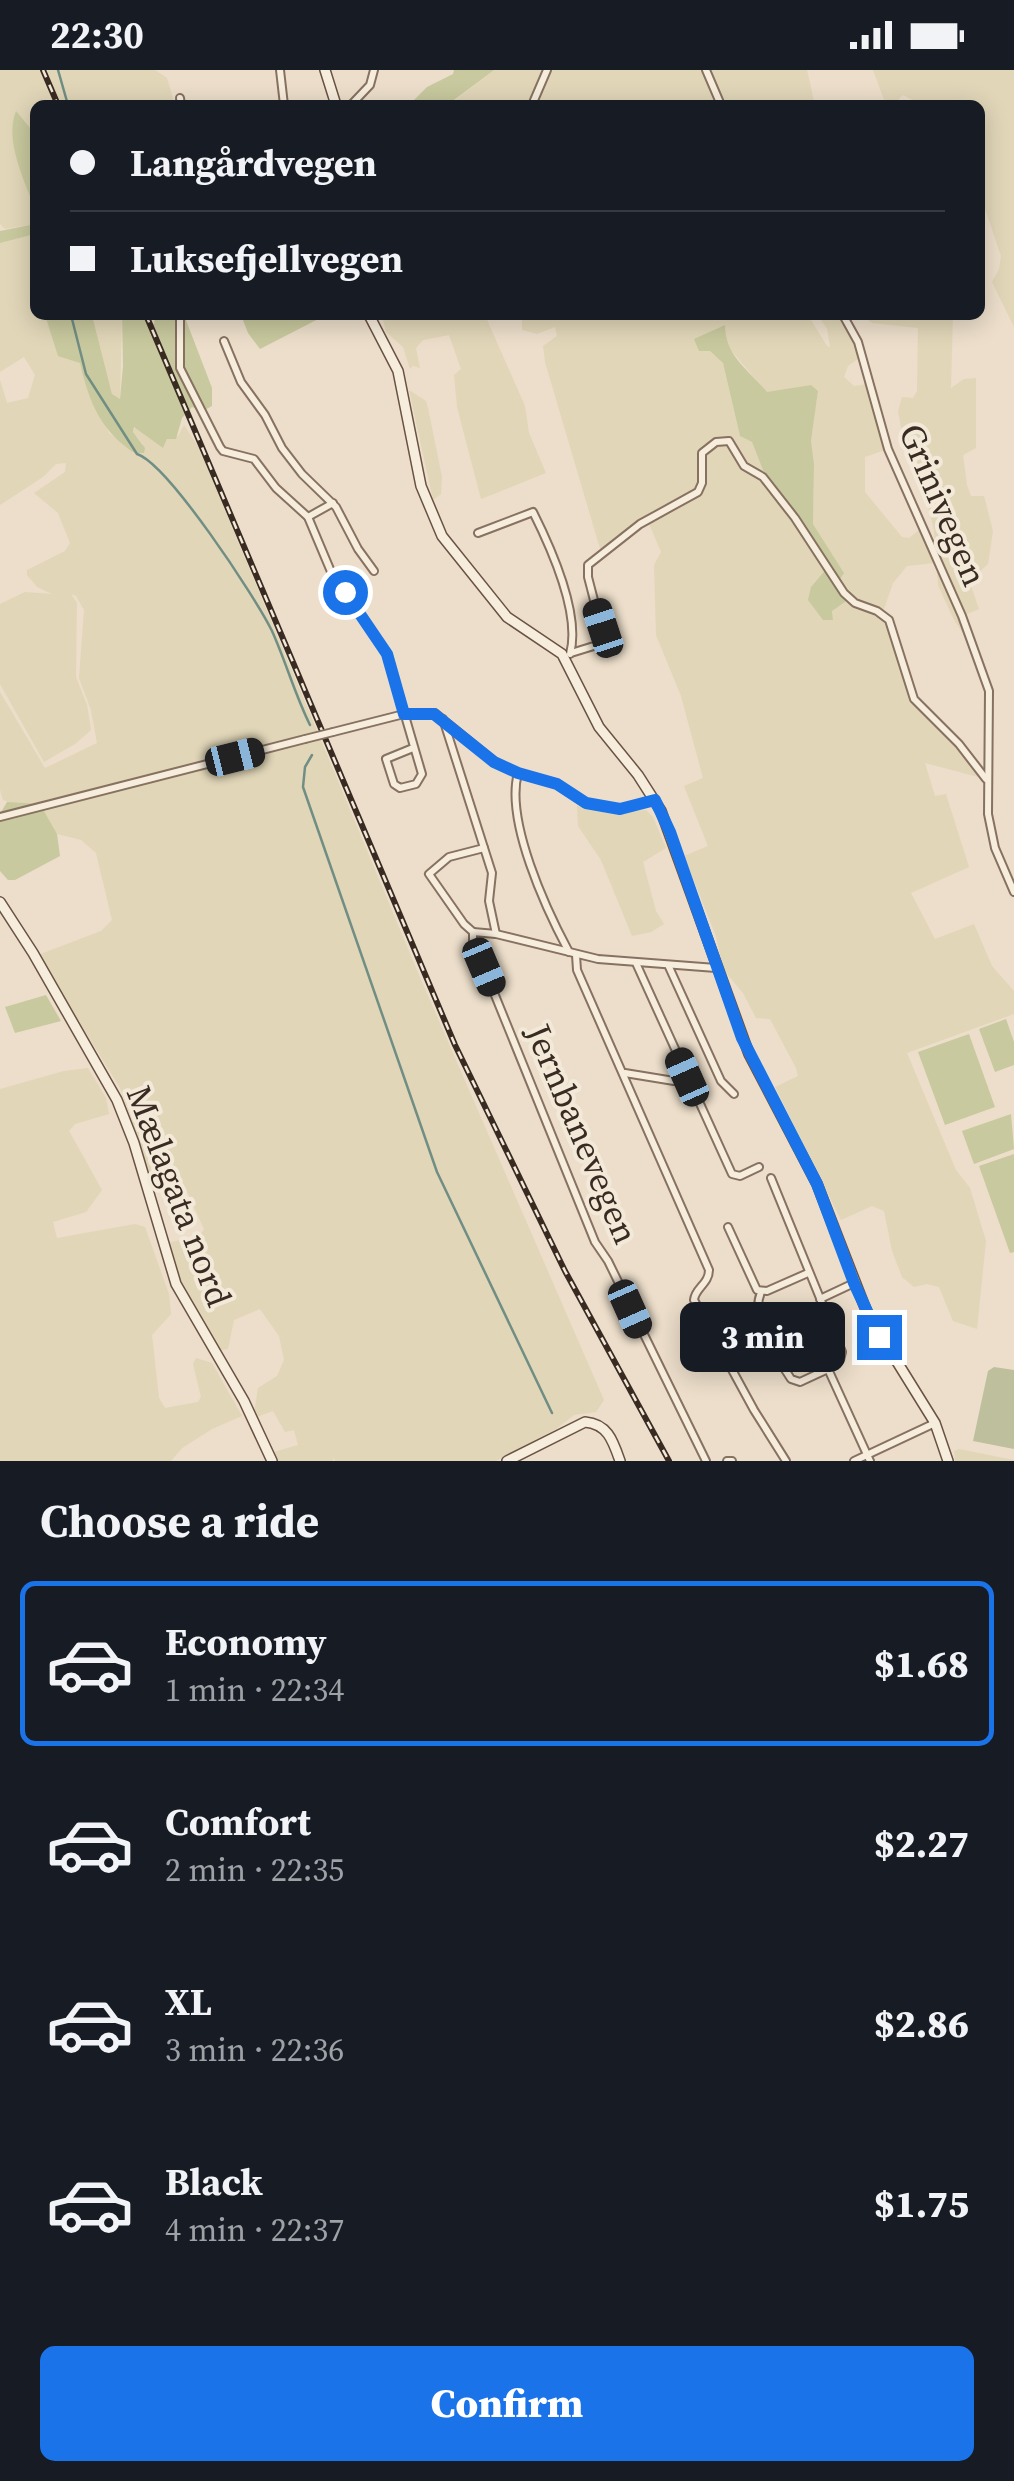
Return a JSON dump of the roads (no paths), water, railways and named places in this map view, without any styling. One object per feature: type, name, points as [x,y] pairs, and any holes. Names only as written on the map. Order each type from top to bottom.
[{"type":"main road","points":[[325,70],[334,100]]},
{"type":"main road","points":[[371,320],[398,372],[414,463],[436,526],[452,552],[506,617],[568,656],[599,727],[655,800],[754,1064],[817,1184],[854,1283],[887,1351],[935,1423],[948,1461]]},
{"type":"main road","name":"Mælagata nord","points":[[0,902],[38,960],[117,1100],[176,1284],[244,1401],[272,1461]]},
{"type":"main road","points":[[507,1461],[584,1422],[606,1430],[620,1461]]},
{"type":"street","points":[[280,70],[283,100]]},
{"type":"street","points":[[356,100],[370,85],[374,70]]},
{"type":"street","points":[[534,100],[547,70]]},
{"type":"street","points":[[706,70],[719,100]]},
{"type":"street","points":[[180,320],[180,368],[220,447],[254,459],[276,488],[308,517],[332,574],[387,654],[422,778],[400,788],[394,784],[386,759],[413,748]]},
{"type":"street","name":"Grinivegen","points":[[846,320],[858,342],[888,449],[962,616],[989,690],[986,780],[992,836],[1014,892]]},
{"type":"street","points":[[224,340],[240,382],[282,448],[302,474],[333,502],[374,571]]},
{"type":"street","points":[[478,533],[533,512],[563,590],[572,630],[568,656],[604,639],[588,565],[640,524],[698,492],[702,483],[702,453],[716,442],[734,444],[744,466],[762,477],[795,518],[849,599],[888,620],[914,699],[960,744],[986,780]]},
{"type":"street","points":[[308,517],[333,502]]},
{"type":"street","points":[[1,814],[425,712],[443,718],[494,762],[557,784],[596,806],[620,809],[655,800]]},
{"type":"street","points":[[443,718],[492,873],[489,901],[496,934]]},
{"type":"street","points":[[518,773],[514,796],[532,870],[546,908],[573,954],[709,1270],[708,1280],[694,1300],[786,1461]]},
{"type":"street","points":[[484,848],[450,857],[428,874],[473,932],[573,954],[716,968]]},
{"type":"street","name":"Jernbanevegen","points":[[473,932],[473,941],[595,1242],[608,1260],[706,1461]]},
{"type":"street","points":[[636,963],[732,1174],[740,1176],[759,1168]]},
{"type":"street","points":[[669,966],[722,1082],[734,1094]]},
{"type":"street","points":[[624,1073],[674,1080],[687,1077]]},
{"type":"street","points":[[771,1178],[842,1357],[828,1369],[800,1382],[792,1379],[758,1319],[756,1306],[761,1292],[808,1273]]},
{"type":"street","points":[[728,1227],[755,1288],[761,1292]]},
{"type":"street","points":[[820,1298],[854,1283]]},
{"type":"street","points":[[828,1369],[869,1458]]},
{"type":"street","points":[[854,1461],[869,1458],[935,1423]]},
{"type":"waterway","points":[[58,70],[67,100]]},
{"type":"waterway","points":[[72,320],[86,374],[137,454],[169,481],[249,591],[272,631],[310,725]]},
{"type":"waterway","points":[[312,755],[305,767],[303,787],[437,1172],[552,1413]]},
{"type":"railway","points":[[43,70],[56,100]]},
{"type":"railway","points":[[148,320],[455,1045],[565,1271],[669,1461]]}]
